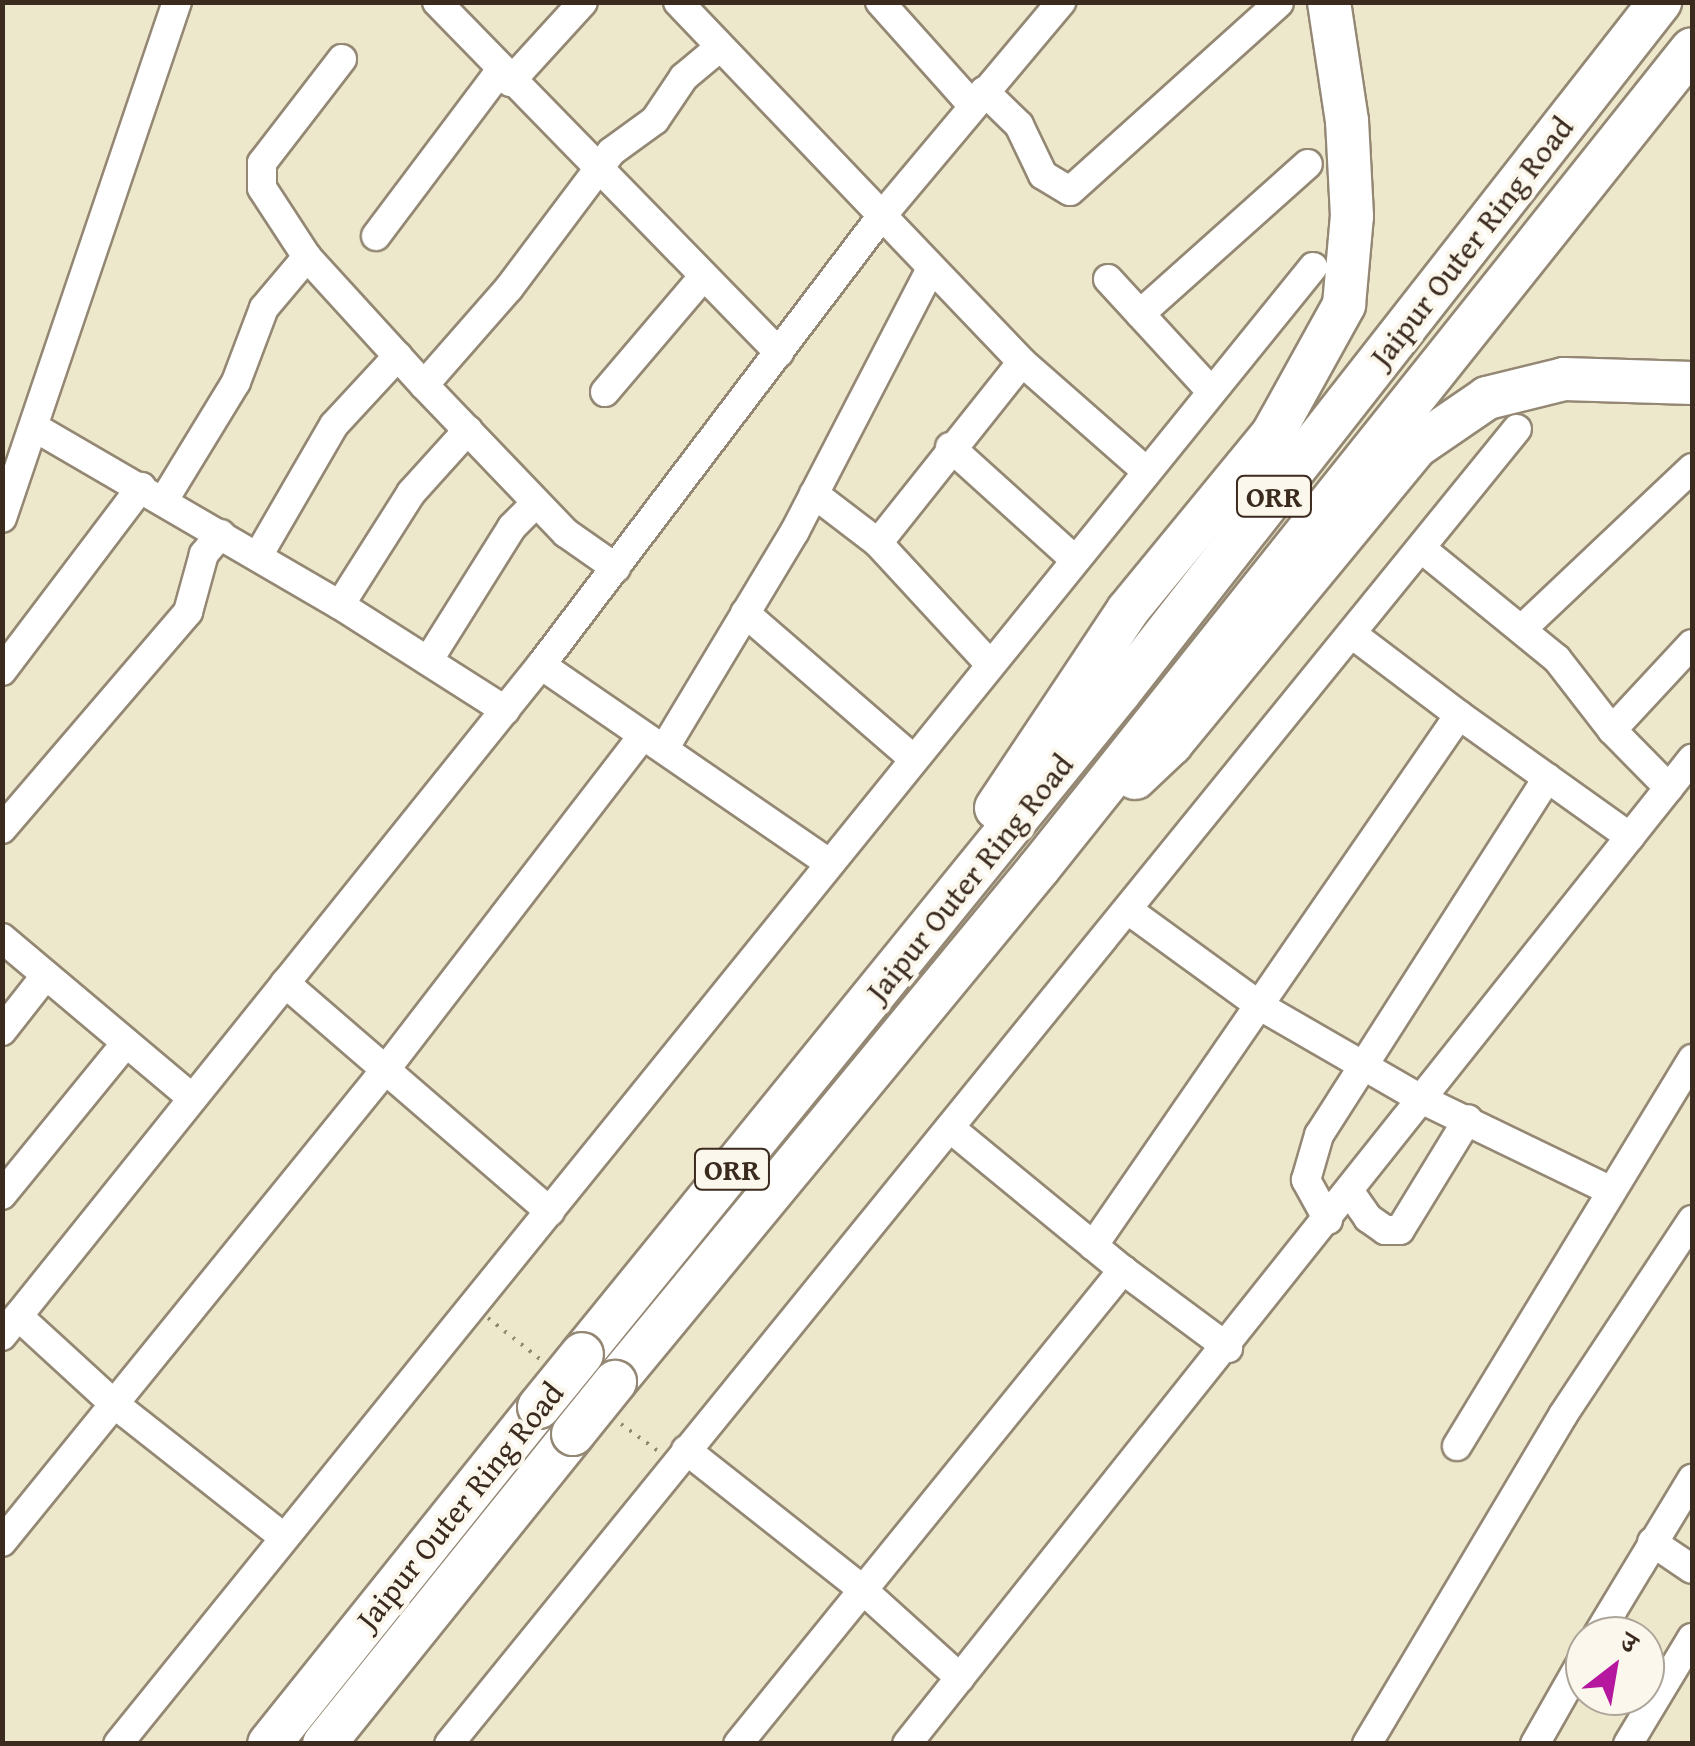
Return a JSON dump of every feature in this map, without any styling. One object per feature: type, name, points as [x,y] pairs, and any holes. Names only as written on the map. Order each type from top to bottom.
[{"type":"highway","points":[[883,986],[1128,610],[1272,436],[1344,305],[1352,216],[1347,121],[1329,2]]},
{"type":"highway","name":"Jaipur Outer Ring Road","points":[[270,1744],[883,986],[1660,2]]},
{"type":"highway","points":[[1039,868],[1479,308],[1692,48]]},
{"type":"highway","points":[[1039,868],[1171,744],[1417,446],[1487,398],[1564,378],[1692,383]]},
{"type":"highway","name":"Jaipur Outer Ring Road","points":[[324,1744],[615,1382],[1039,868]]},
{"type":"street","points":[[2,518],[177,2]]},
{"type":"street","points":[[437,2],[505,77],[779,354]]},
{"type":"street","points":[[376,236],[505,77],[583,2]]},
{"type":"street","points":[[678,2],[880,218],[1022,362],[1145,470]]},
{"type":"street","points":[[880,2],[978,98],[1019,126],[1043,175],[1070,191],[1279,3]]},
{"type":"street","points":[[283,1537],[114,1402],[10,1326],[541,665],[880,218],[1061,2]]},
{"type":"street","points":[[424,385],[600,174],[611,152],[655,120],[684,77],[720,48]]},
{"type":"street","points":[[342,59],[258,172],[307,258],[535,504],[616,568]]},
{"type":"street","points":[[1140,314],[1308,164]]},
{"type":"street","points":[[2,670],[13,639],[153,493],[236,382],[264,308],[307,258]]},
{"type":"street","points":[[118,1744],[550,1212],[911,757],[1313,267]]},
{"type":"street","points":[[2,1542],[653,742],[745,613],[814,494],[930,269]]},
{"type":"street","points":[[605,392],[702,278]]},
{"type":"street","points":[[1108,279],[1210,390]]},
{"type":"street","points":[[258,556],[334,425],[398,356]]},
{"type":"street","points":[[878,543],[950,447],[1022,362]]},
{"type":"street","points":[[34,428],[340,604],[505,710]]},
{"type":"street","points":[[449,1744],[1517,429]]},
{"type":"street","points":[[340,604],[411,492],[468,430]]},
{"type":"street","points":[[950,447],[1073,558]]},
{"type":"street","points":[[1523,628],[1692,468]]},
{"type":"street","points":[[814,494],[878,543],[988,662]]},
{"type":"street","points":[[428,661],[498,548],[535,504]]},
{"type":"street","points":[[2,830],[188,612],[204,554],[222,534]]},
{"type":"street","points":[[1422,549],[1523,628],[1582,686],[1612,730],[1669,788]]},
{"type":"street","points":[[745,613],[911,757]]},
{"type":"street","points":[[1352,634],[1630,837]]},
{"type":"street","points":[[1612,730],[1692,644]]},
{"type":"street","points":[[541,665],[828,863]]},
{"type":"street","points":[[1093,1246],[1459,714]]},
{"type":"street","points":[[908,1744],[1228,1348],[1692,758]]},
{"type":"street","points":[[1328,1220],[1306,1180],[1309,1159],[1359,1063],[1547,778]]},
{"type":"street","points":[[1128,910],[1260,1006],[1424,1100],[1609,1190]]},
{"type":"street","points":[[2,938],[192,1098]]},
{"type":"street","points":[[2,1031],[46,975]]},
{"type":"street","points":[[285,983],[550,1212]]},
{"type":"street","points":[[2,1196],[126,1042]]},
{"type":"street","points":[[1456,1446],[1692,1059]]},
{"type":"street","points":[[1350,1192],[1368,1218],[1385,1230],[1400,1230],[1468,1119]]},
{"type":"street","points":[[950,1128],[1123,1270],[1228,1348]]},
{"type":"street","points":[[1367,1744],[1564,1416],[1692,1220]]},
{"type":"street","points":[[738,1744],[1123,1270]]},
{"type":"street","points":[[686,1450],[863,1590],[960,1678]]},
{"type":"street","points":[[1609,1616],[1692,1479]]},
{"type":"street","points":[[1652,1542],[1692,1570]]},
{"type":"street","points":[[1628,1744],[1692,1638]]},
{"type":"street","points":[[1535,1744],[1565,1691]]}]
